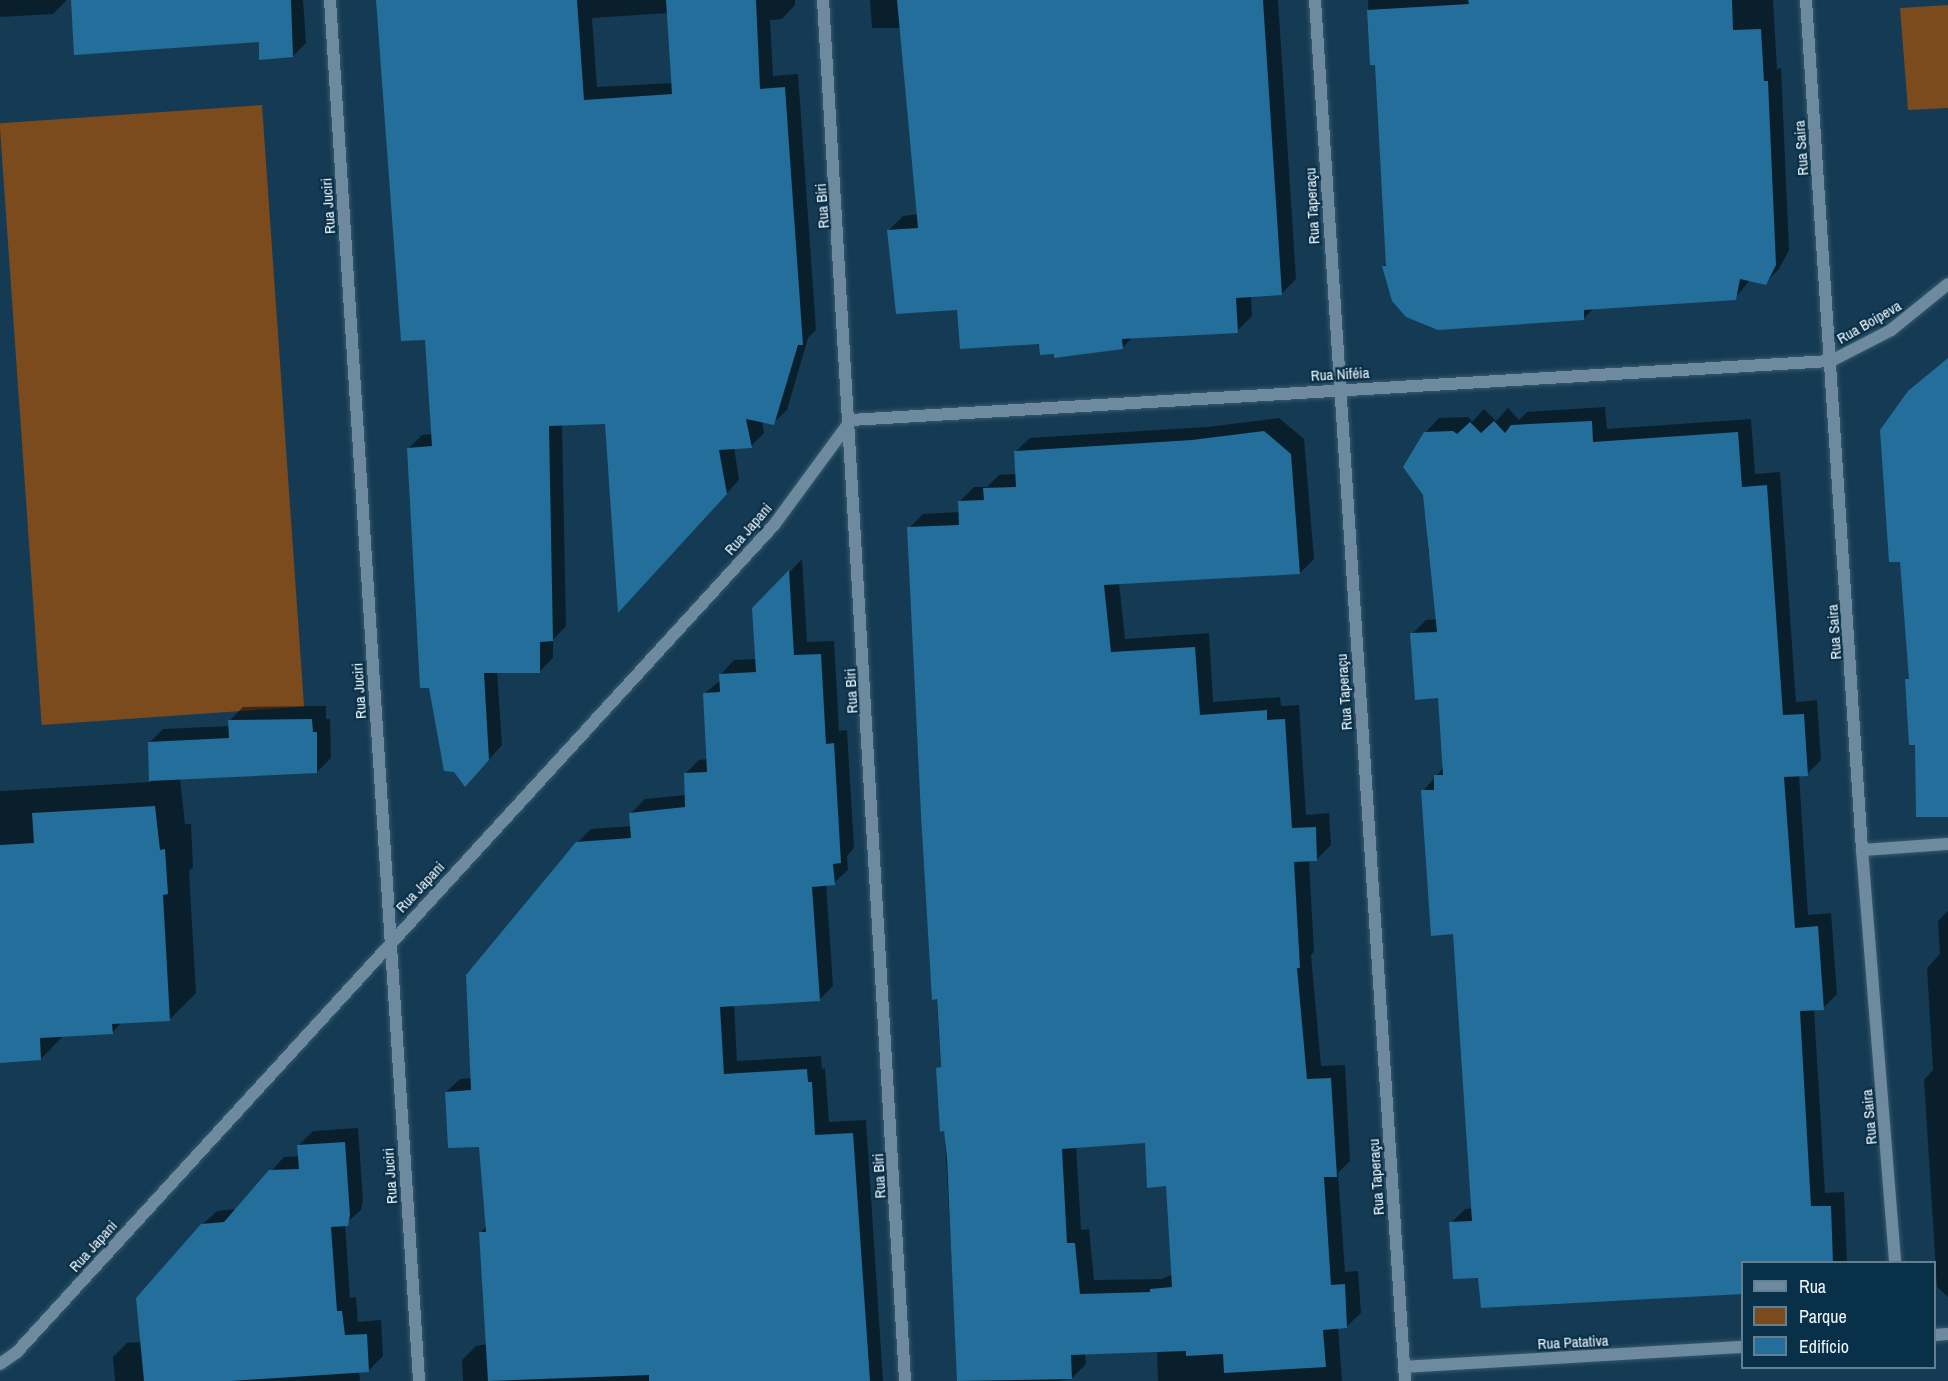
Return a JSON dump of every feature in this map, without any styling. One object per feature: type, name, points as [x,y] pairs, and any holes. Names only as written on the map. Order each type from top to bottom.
[{"type":"street","name":"Rua Juciri","points":[[330,0],[419,1381]]},
{"type":"street","name":"Rua Biri","points":[[824,0],[851,420],[905,1381]]},
{"type":"street","name":"Rua Taperaçu","points":[[1315,0],[1338,389],[1405,1381]]},
{"type":"street","name":"Rua Saira","points":[[1806,0],[1862,850],[1895,1261]]},
{"type":"street","name":"Rua Boipeva","points":[[1831,361],[1891,330],[1948,284]]},
{"type":"street","name":"Rua Niféia","points":[[851,420],[1831,361]]},
{"type":"street","name":"Rua Japani","points":[[0,1364],[17,1352],[774,525],[851,420]]},
{"type":"street","points":[[1862,850],[1948,844]]},
{"type":"street","name":"Rua Patativa","points":[[1404,1367],[1741,1347]]},
{"type":"green space","points":[[1948,5],[1948,108],[1908,110],[1900,8]]},
{"type":"green space","points":[[262,105],[304,707],[42,725],[0,123]]},
{"type":"building","points":[[71,0],[291,0],[293,57],[259,60],[259,42],[74,55]]},
{"type":"building","points":[[376,0],[577,0],[584,100],[672,94],[666,0],[756,0],[760,89],[785,87],[803,345],[798,345],[774,425],[746,419],[752,448],[719,450],[727,494],[618,613],[605,424],[549,426],[553,641],[540,642],[540,673],[484,673],[489,760],[465,787],[454,772],[444,771],[429,688],[420,688],[407,448],[432,446],[425,340],[401,341]]},
{"type":"building","points":[[897,0],[1263,0],[1282,295],[1236,298],[1238,333],[1122,339],[1123,349],[1054,358],[1054,354],[1040,355],[1039,344],[960,349],[957,310],[896,314],[887,230],[918,228]]},
{"type":"building","points":[[1468,0],[1732,0],[1733,30],[1761,29],[1764,81],[1768,81],[1776,265],[1766,285],[1740,279],[1736,300],[1584,310],[1584,320],[1438,330],[1406,317],[1392,301],[1382,266],[1386,266],[1375,65],[1370,65],[1367,10],[1469,4]]},
{"type":"building","points":[[1948,358],[1948,817],[1916,817],[1915,745],[1909,745],[1905,679],[1909,679],[1900,562],[1889,562],[1880,430],[1908,391]]},
{"type":"building","points":[[1494,421],[1505,433],[1511,425],[1592,421],[1593,442],[1738,432],[1742,487],[1767,485],[1783,715],[1804,714],[1808,776],[1784,777],[1795,928],[1818,926],[1824,1010],[1800,1011],[1811,1206],[1831,1206],[1833,1261],[1741,1261],[1741,1294],[1481,1308],[1478,1278],[1453,1279],[1449,1222],[1472,1221],[1453,934],[1431,936],[1421,790],[1434,790],[1434,775],[1443,775],[1438,698],[1415,700],[1410,633],[1437,632],[1423,495],[1403,467],[1424,432],[1453,431],[1457,434],[1470,422],[1481,433]]},
{"type":"building","points":[[1264,431],[1291,454],[1300,574],[1104,585],[1111,652],[1195,647],[1200,715],[1267,710],[1267,720],[1285,719],[1292,828],[1316,827],[1317,861],[1294,862],[1300,968],[1297,968],[1307,1079],[1331,1078],[1337,1177],[1324,1177],[1331,1285],[1345,1284],[1347,1328],[1323,1330],[1326,1367],[1224,1373],[1223,1354],[1186,1356],[1186,1351],[1071,1355],[1072,1379],[957,1381],[947,1158],[944,1131],[940,1132],[936,1068],[941,1067],[937,999],[932,1000],[907,527],[959,525],[958,501],[984,500],[983,488],[1016,487],[1014,451],[1192,440]],"holes":[[[1145,1143],[1147,1188],[1166,1186],[1172,1287],[1150,1289],[1150,1292],[1080,1294],[1075,1243],[1067,1243],[1062,1149]]]},
{"type":"building","points":[[789,570],[794,655],[821,654],[826,744],[834,743],[841,863],[833,864],[835,885],[812,887],[820,1001],[720,1007],[724,1074],[807,1069],[808,1082],[812,1082],[815,1135],[853,1133],[870,1381],[649,1381],[649,1375],[488,1381],[479,1232],[486,1232],[479,1147],[448,1148],[445,1092],[471,1090],[466,975],[576,842],[631,838],[629,813],[685,807],[684,773],[707,772],[703,693],[720,692],[719,674],[756,672],[752,608]]},
{"type":"building","points":[[312,719],[313,732],[317,732],[317,773],[149,781],[148,742],[229,738],[228,720]]},
{"type":"building","points":[[155,806],[160,850],[165,849],[168,894],[163,895],[170,1021],[112,1024],[113,1034],[40,1038],[41,1060],[0,1063],[0,845],[34,843],[32,813]]},
{"type":"building","points":[[345,1142],[350,1215],[348,1226],[331,1227],[337,1311],[342,1311],[345,1335],[367,1334],[369,1372],[231,1381],[144,1381],[136,1298],[201,1224],[224,1222],[269,1170],[299,1169],[297,1145]]}]
